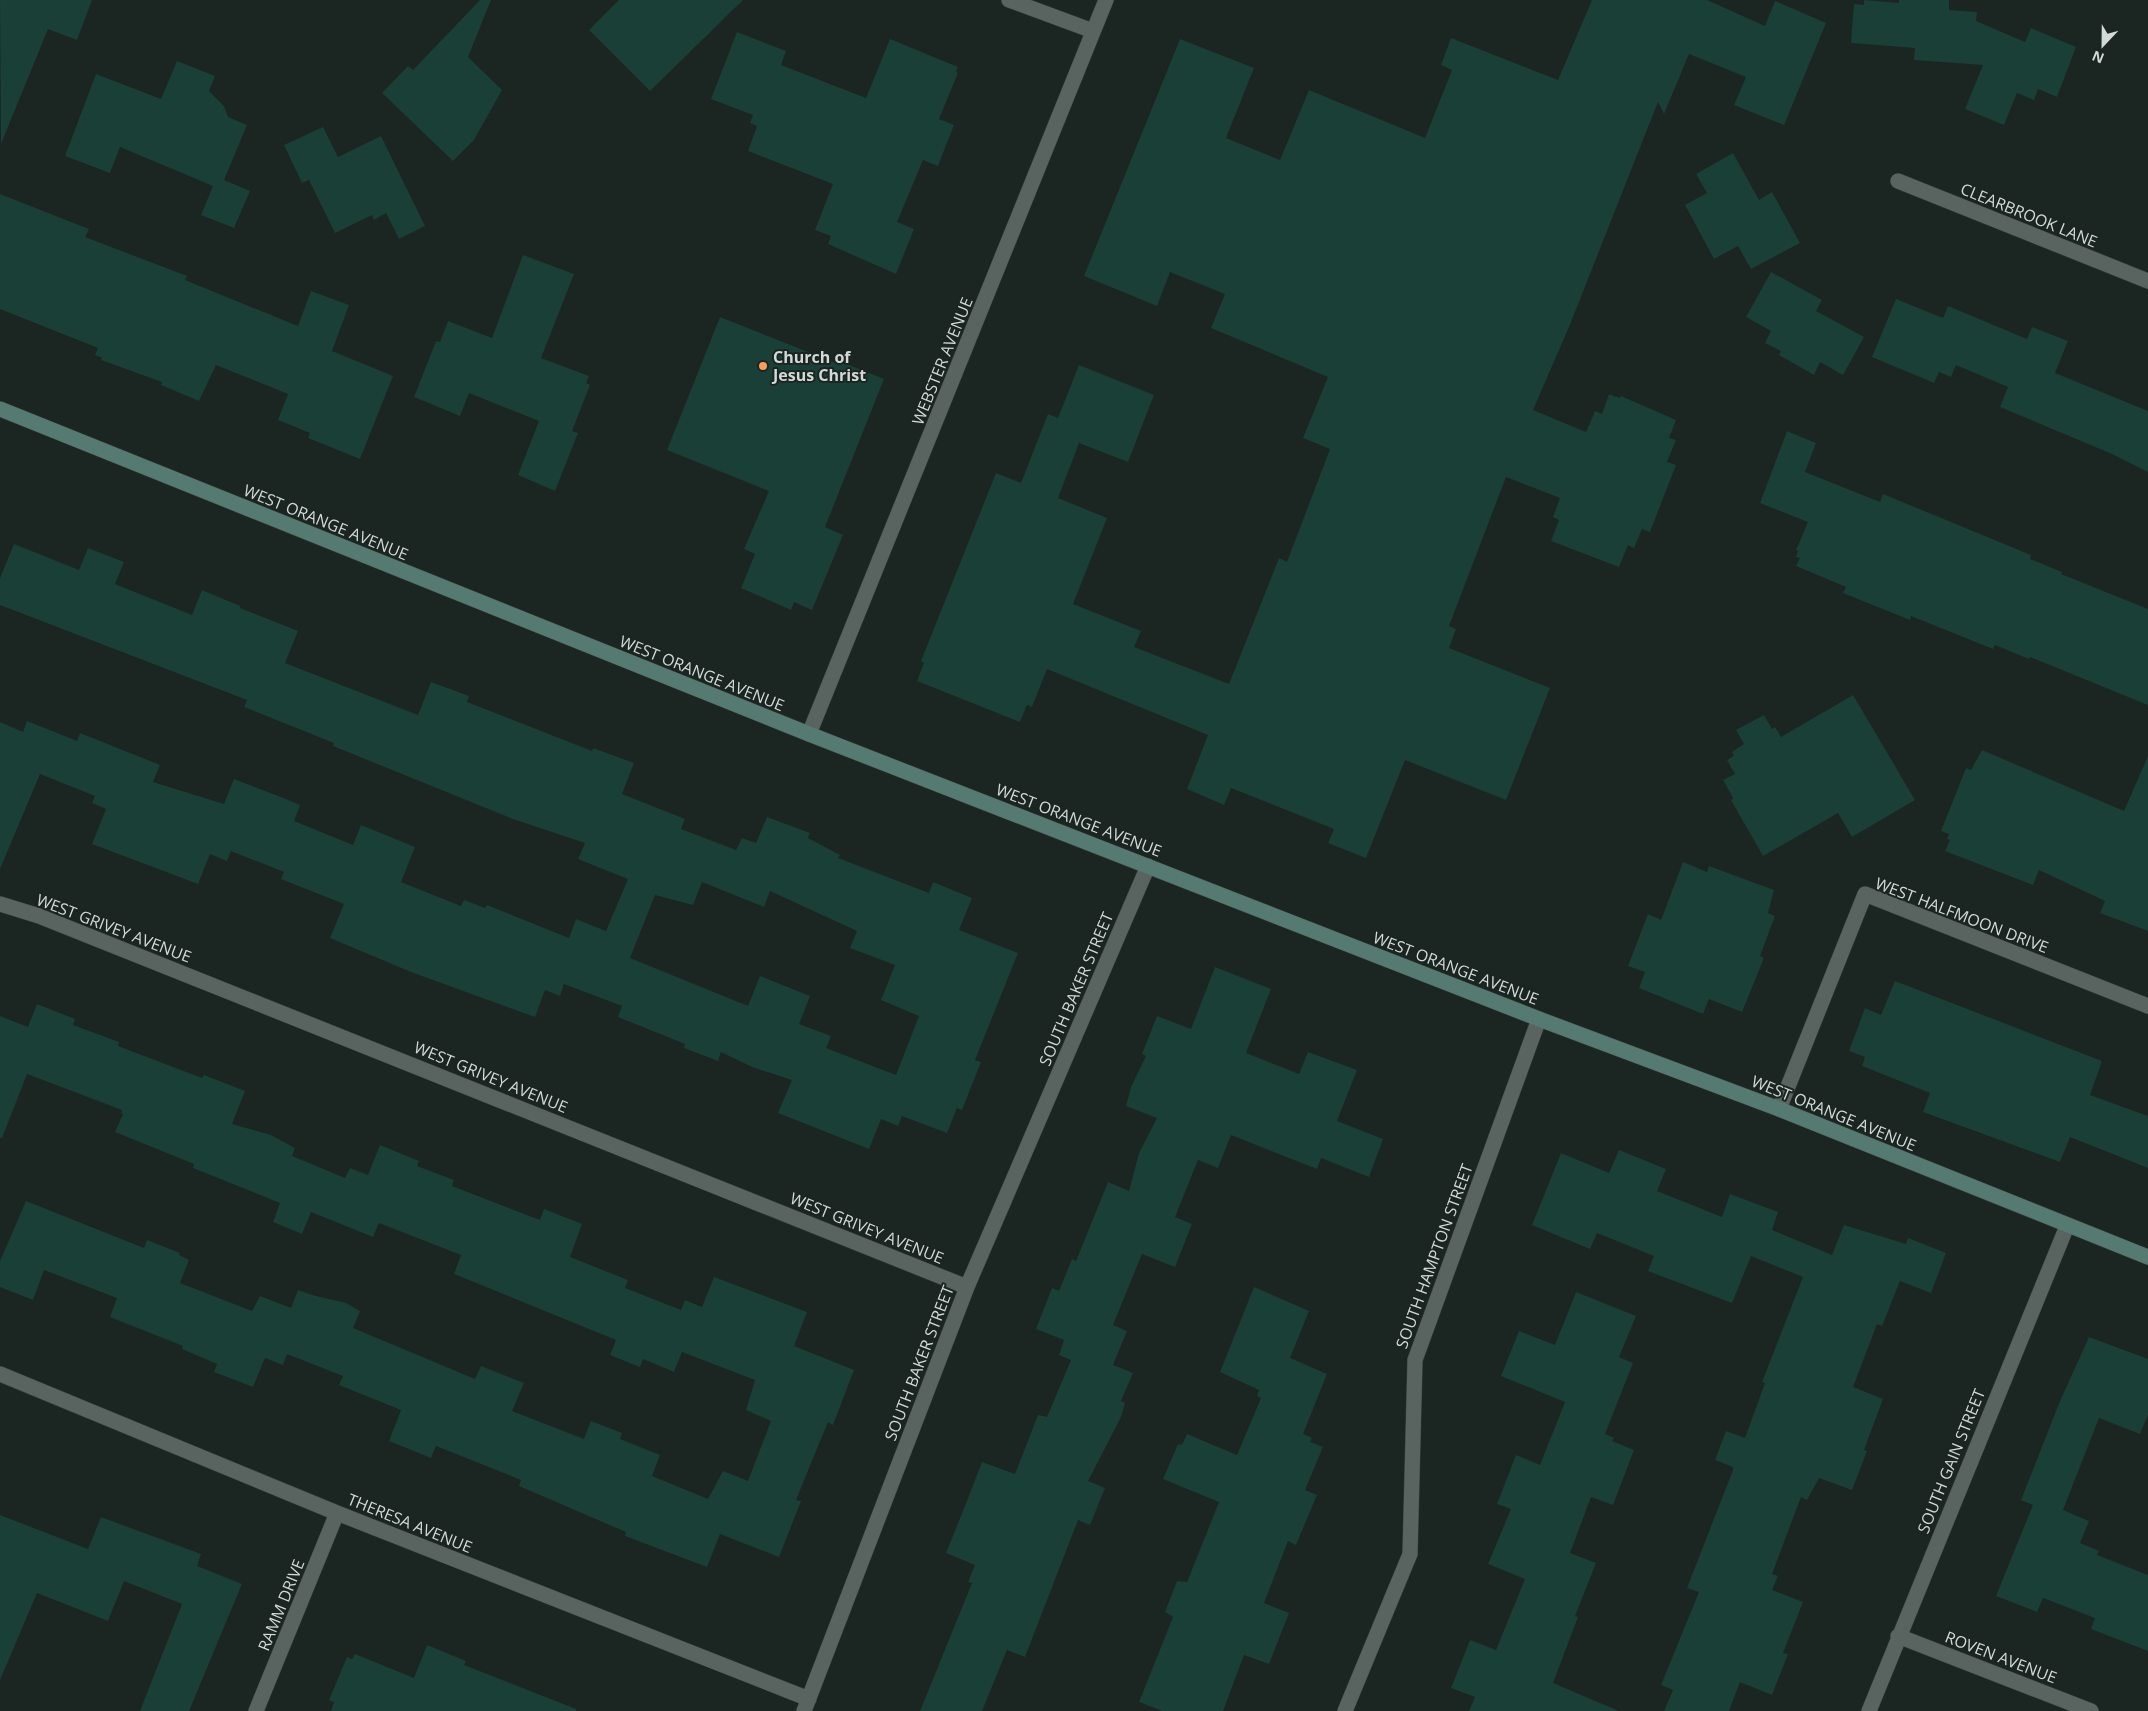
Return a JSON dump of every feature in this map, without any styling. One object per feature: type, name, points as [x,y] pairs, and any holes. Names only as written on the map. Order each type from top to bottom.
[{"type":"street","points":[[1009,0],[1093,31]]},
{"type":"street","name":"WEBSTER AVENUE","points":[[809,734],[1106,0]]},
{"type":"street","name":"CLEARBROOK LANE","points":[[1898,181],[2148,281]]},
{"type":"street","name":"WEST ORANGE AVENUE","points":[[0,410],[809,734],[1539,1019],[1780,1109],[2148,1257]]},
{"type":"street","name":"SOUTH BAKER STREET","points":[[806,1705],[967,1287],[1148,866]]},
{"type":"street","name":"WEST HALFMOON DRIVE","points":[[1780,1109],[1865,894],[2148,1006]]},
{"type":"street","name":"WEST GRIVEY AVENUE","points":[[0,904],[48,920],[967,1287]]},
{"type":"street","name":"SOUTH HAMPTON STREET","points":[[1345,1711],[1410,1554],[1414,1360],[1539,1019]]},
{"type":"street","name":"SOUTH GAIN STREET","points":[[1869,1711],[2067,1226]]},
{"type":"street","name":"THERESA AVENUE","points":[[0,1374],[806,1705]]},
{"type":"street","name":"RAMM DRIVE","points":[[256,1711],[338,1513]]},
{"type":"street","name":"ROVEN AVENUE","points":[[1898,1636],[2092,1711]]},
{"type":"building","points":[[0,0],[92,0],[77,40],[48,29],[1,144]]},
{"type":"building","points":[[480,0],[491,0],[468,57],[502,90],[474,140],[453,161],[382,93],[408,66],[413,70]]},
{"type":"building","points":[[619,0],[743,0],[650,91],[589,30]]},
{"type":"building","points":[[1592,0],[1707,0],[1765,26],[1775,1],[1826,23],[1784,125],[1734,105],[1746,77],[1689,54],[1664,114],[1658,102],[1569,327],[1533,410],[1586,432],[1595,411],[1602,414],[1609,394],[1620,398],[1621,396],[1676,420],[1669,438],[1676,440],[1667,462],[1676,465],[1650,532],[1642,529],[1634,548],[1628,545],[1619,567],[1551,541],[1559,520],[1553,517],[1560,498],[1506,477],[1449,626],[1456,629],[1449,648],[1550,688],[1506,800],[1405,760],[1366,858],[1328,843],[1334,829],[1231,788],[1224,805],[1187,789],[1208,735],[1047,669],[1032,707],[1027,705],[1020,722],[917,681],[924,663],[921,661],[996,473],[1021,483],[1048,414],[1058,418],[1079,365],[1154,395],[1128,462],[1079,443],[1058,498],[1107,518],[1073,604],[1141,631],[1134,647],[1229,684],[1279,558],[1287,562],[1330,449],[1303,438],[1328,377],[1211,328],[1225,294],[1170,272],[1157,306],[1084,276],[1180,39],[1254,68],[1226,138],[1280,160],[1309,90],[1425,138],[1452,70],[1441,65],[1451,38],[1558,80]]},
{"type":"building","points":[[1864,0],[1899,3],[1899,0],[1949,0],[1949,10],[1977,12],[1976,21],[2025,42],[2031,28],[2076,47],[2057,97],[2038,89],[2034,100],[2017,93],[2004,125],[1965,109],[1983,65],[1914,60],[1915,48],[1851,43],[1854,4],[1864,5]]},
{"type":"building","points":[[737,32],[786,51],[781,65],[866,98],[890,39],[958,67],[956,72],[958,73],[939,119],[954,125],[938,166],[923,160],[897,222],[914,229],[896,274],[828,244],[831,236],[815,230],[833,184],[748,151],[757,126],[750,123],[753,115],[711,99]]},
{"type":"building","points":[[177,61],[215,76],[209,91],[224,106],[228,117],[247,125],[224,180],[250,191],[234,228],[201,215],[213,186],[120,147],[110,173],[65,156],[96,74],[161,99]]},
{"type":"building","points":[[323,127],[338,157],[381,136],[425,226],[399,239],[386,213],[374,220],[372,215],[335,233],[309,180],[302,183],[284,145]]},
{"type":"building","points":[[1733,153],[1759,200],[1772,192],[1800,243],[1751,269],[1738,246],[1714,259],[1685,205],[1707,193],[1696,174]]},
{"type":"building","points":[[0,194],[89,229],[85,237],[187,276],[185,280],[298,326],[311,291],[349,305],[332,351],[393,376],[360,459],[308,438],[310,433],[278,420],[288,394],[216,365],[199,401],[161,385],[162,382],[101,360],[102,358],[95,355],[98,348],[0,309]]},
{"type":"building","points":[[523,255],[574,274],[541,358],[589,376],[586,383],[590,385],[572,431],[578,433],[555,491],[518,475],[539,421],[469,393],[460,416],[414,397],[436,341],[440,342],[448,321],[492,338]]},
{"type":"building","points":[[1771,272],[1822,300],[1816,311],[1864,337],[1843,375],[1820,362],[1814,375],[1779,355],[1781,351],[1765,343],[1771,331],[1746,317]]},
{"type":"building","points":[[1896,299],[1943,318],[1948,306],[2027,339],[2032,327],[2068,341],[2055,373],[2148,411],[2148,472],[2112,454],[2000,407],[2008,387],[1956,365],[1951,377],[1939,372],[1934,383],[1872,357]]},
{"type":"building","points":[[720,317],[836,363],[837,360],[884,379],[825,527],[843,535],[812,610],[794,602],[791,610],[741,588],[755,554],[744,549],[769,491],[667,450]]},
{"type":"building","points":[[1787,431],[1816,443],[1805,472],[1880,502],[1883,494],[2031,555],[2030,559],[2062,572],[2061,574],[2148,609],[2148,705],[2030,657],[2029,659],[1995,645],[1993,649],[1911,616],[1910,620],[1843,593],[1846,587],[1796,566],[1800,558],[1796,557],[1798,551],[1796,550],[1808,522],[1760,503]]},
{"type":"building","points":[[14,544],[79,570],[88,548],[124,562],[115,584],[192,615],[202,590],[240,606],[240,608],[298,631],[285,663],[418,715],[431,682],[469,696],[467,702],[592,751],[593,748],[634,763],[622,794],[685,819],[681,829],[736,850],[742,838],[756,843],[767,817],[810,833],[808,838],[840,855],[838,858],[929,893],[933,882],[972,898],[959,930],[1018,953],[975,1060],[981,1062],[962,1110],[957,1108],[947,1133],[902,1116],[898,1126],[881,1119],[869,1149],[778,1113],[792,1080],[752,1067],[721,1052],[718,1061],[684,1048],[685,1044],[618,1017],[622,1006],[564,984],[560,996],[545,990],[535,1017],[411,972],[330,938],[344,904],[281,879],[284,872],[231,851],[227,861],[210,854],[198,884],[92,844],[106,809],[92,803],[95,796],[40,774],[0,869],[0,722],[23,732],[27,721],[77,741],[80,733],[160,765],[153,782],[224,804],[234,779],[300,805],[294,821],[353,845],[361,825],[415,847],[401,882],[461,906],[464,900],[485,908],[487,905],[569,938],[576,919],[606,931],[628,879],[578,859],[585,843],[513,819],[333,746],[334,743],[244,707],[247,700],[0,605],[0,578]],"holes":[[[702,882],[764,907],[770,891],[857,931],[850,948],[895,965],[881,1000],[919,1016],[896,1075],[826,1048],[831,1036],[799,1024],[810,996],[760,976],[748,1006],[630,958],[655,895],[693,905]]]},
{"type":"building","points":[[1853,695],[1915,800],[1852,837],[1838,813],[1763,856],[1731,800],[1733,798],[1723,780],[1735,774],[1727,760],[1734,756],[1732,752],[1744,744],[1736,730],[1764,715],[1772,729],[1775,727],[1781,737]]},
{"type":"building","points":[[1982,750],[2124,811],[2148,756],[2148,931],[2100,913],[2105,901],[2039,870],[2033,885],[1945,851],[1950,840],[1947,839],[1949,834],[1941,831],[1966,768],[1971,770]]},
{"type":"building","points":[[1683,862],[1707,872],[1709,866],[1774,890],[1768,913],[1775,916],[1760,956],[1764,958],[1742,1012],[1709,999],[1703,1014],[1639,988],[1645,972],[1628,966],[1648,914],[1661,920]]},
{"type":"building","points":[[1215,967],[1271,989],[1246,1053],[1299,1074],[1308,1052],[1357,1070],[1337,1121],[1383,1139],[1369,1177],[1321,1158],[1317,1169],[1231,1135],[1218,1168],[1198,1160],[1175,1217],[1192,1224],[1175,1267],[1142,1254],[1113,1325],[1127,1331],[1113,1365],[1133,1373],[1121,1401],[1125,1403],[1121,1417],[1088,1481],[1105,1488],[1090,1525],[1078,1520],[1025,1657],[1007,1650],[982,1711],[920,1711],[972,1583],[968,1582],[975,1565],[946,1553],[982,1462],[1015,1474],[1038,1415],[1047,1417],[1071,1360],[1059,1355],[1064,1340],[1036,1329],[1052,1288],[1059,1291],[1072,1259],[1076,1261],[1108,1182],[1129,1191],[1139,1153],[1157,1118],[1126,1106],[1131,1087],[1146,1056],[1142,1054],[1157,1016],[1191,1029]]},
{"type":"building","points":[[1895,981],[2102,1061],[2090,1095],[2148,1116],[2148,1168],[2070,1137],[2060,1162],[1923,1112],[1930,1093],[1862,1066],[1865,1057],[1849,1051],[1865,1008],[1881,1015]]},
{"type":"building","points":[[37,1004],[75,1019],[73,1025],[119,1042],[118,1046],[202,1078],[204,1075],[245,1091],[232,1124],[271,1135],[295,1148],[292,1156],[345,1178],[350,1168],[368,1175],[380,1145],[419,1161],[417,1166],[454,1180],[452,1186],[540,1220],[544,1209],[582,1224],[570,1257],[628,1280],[625,1288],[681,1310],[685,1300],[702,1307],[714,1277],[807,1312],[794,1346],[854,1370],[833,1425],[828,1422],[796,1500],[801,1501],[779,1557],[720,1534],[707,1567],[625,1536],[626,1532],[519,1486],[521,1480],[436,1446],[431,1458],[389,1441],[401,1410],[339,1385],[343,1376],[287,1354],[283,1365],[265,1358],[253,1387],[214,1372],[217,1364],[182,1349],[183,1346],[110,1317],[117,1298],[44,1270],[33,1300],[0,1287],[0,1261],[26,1201],[144,1248],[147,1240],[180,1253],[179,1255],[189,1260],[180,1283],[252,1311],[260,1296],[291,1308],[298,1290],[346,1303],[360,1311],[353,1328],[475,1379],[481,1366],[524,1383],[512,1411],[584,1439],[591,1421],[622,1433],[620,1439],[660,1455],[652,1476],[708,1499],[723,1471],[748,1481],[771,1421],[746,1410],[755,1380],[682,1352],[674,1372],[643,1359],[640,1367],[610,1355],[616,1340],[454,1274],[461,1255],[379,1223],[373,1237],[311,1212],[302,1234],[273,1222],[280,1203],[193,1168],[194,1164],[115,1132],[123,1114],[121,1113],[122,1110],[27,1074],[2,1138],[0,1138],[0,1016],[28,1027]]},
{"type":"building","points":[[1619,1150],[1666,1169],[1657,1191],[1722,1217],[1730,1194],[1778,1212],[1772,1230],[1832,1255],[1844,1225],[1906,1244],[1908,1238],[1946,1253],[1931,1293],[1900,1281],[1882,1326],[1877,1324],[1853,1387],[1883,1399],[1864,1450],[1867,1451],[1852,1490],[1819,1478],[1807,1500],[1801,1497],[1772,1574],[1778,1576],[1772,1590],[1803,1602],[1783,1653],[1788,1654],[1772,1695],[1740,1682],[1729,1711],[1664,1711],[1673,1690],[1661,1685],[1699,1592],[1687,1588],[1733,1470],[1733,1467],[1715,1460],[1726,1431],[1745,1438],[1765,1383],[1762,1382],[1803,1277],[1751,1256],[1732,1303],[1648,1271],[1654,1256],[1597,1233],[1590,1249],[1532,1225],[1561,1153],[1609,1173]]},
{"type":"building","points":[[1254,1287],[1309,1311],[1290,1358],[1327,1374],[1303,1434],[1312,1438],[1310,1442],[1323,1447],[1305,1490],[1317,1495],[1296,1545],[1288,1541],[1264,1603],[1289,1613],[1269,1664],[1244,1655],[1223,1711],[1162,1711],[1139,1702],[1173,1617],[1165,1612],[1177,1581],[1187,1582],[1219,1502],[1163,1479],[1178,1444],[1182,1445],[1187,1434],[1237,1455],[1261,1398],[1257,1396],[1259,1390],[1220,1372]]},
{"type":"building","points":[[1576,1292],[1636,1316],[1619,1357],[1633,1363],[1605,1434],[1614,1438],[1612,1441],[1634,1450],[1613,1505],[1591,1497],[1570,1553],[1596,1563],[1575,1616],[1578,1617],[1553,1683],[1619,1711],[1469,1711],[1475,1697],[1451,1688],[1470,1640],[1496,1650],[1525,1579],[1488,1564],[1511,1509],[1497,1504],[1516,1455],[1540,1465],[1565,1402],[1501,1376],[1519,1331],[1555,1345]]},
{"type":"building","points":[[2089,1337],[2148,1359],[2148,1415],[2140,1434],[2099,1418],[2063,1510],[2089,1521],[2080,1543],[2099,1551],[2097,1555],[2148,1575],[2148,1651],[2091,1629],[2095,1618],[2043,1598],[2037,1612],[1996,1596],[2033,1505],[2021,1500],[2060,1401]]},
{"type":"building","points":[[0,1515],[88,1549],[101,1517],[201,1554],[197,1566],[242,1584],[189,1711],[140,1711],[182,1604],[124,1581],[108,1621],[37,1593],[0,1680]]},
{"type":"building","points":[[427,1645],[466,1661],[464,1665],[576,1709],[576,1711],[331,1711],[334,1702],[329,1700],[347,1657],[352,1659],[355,1654],[414,1678]]},
{"type":"place","name":"Church of Jesus Christ","points":[[763,366]]}]
